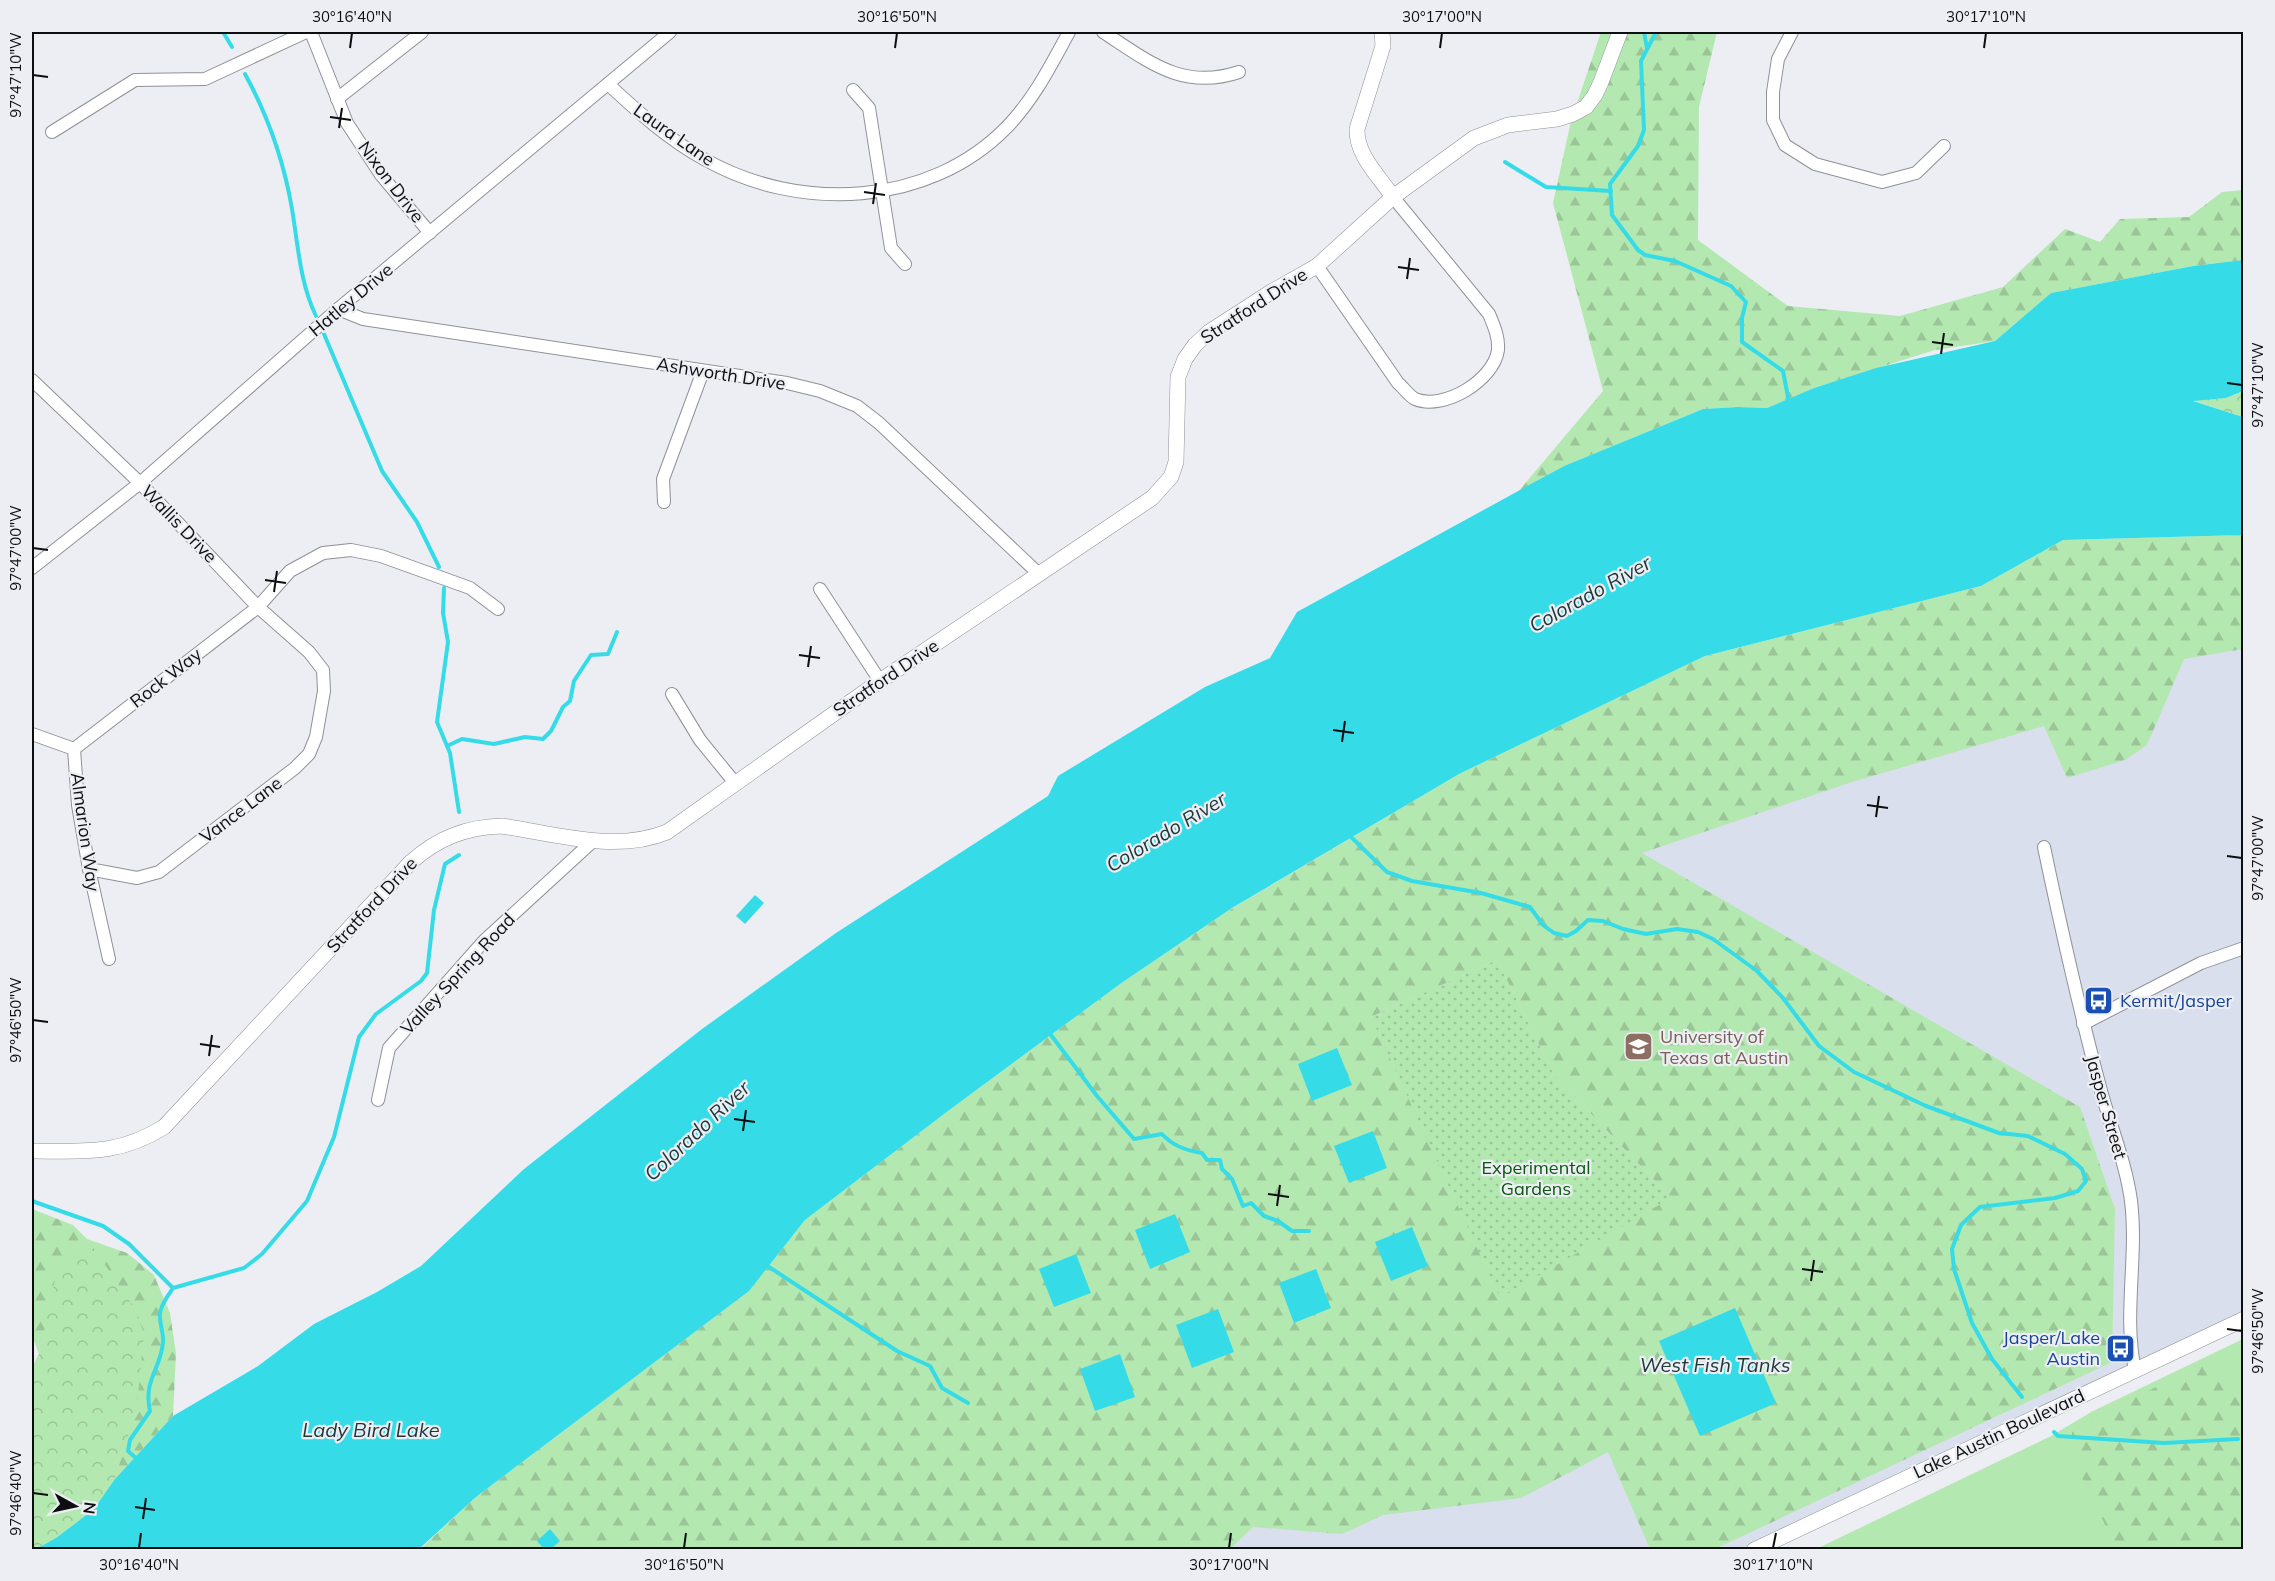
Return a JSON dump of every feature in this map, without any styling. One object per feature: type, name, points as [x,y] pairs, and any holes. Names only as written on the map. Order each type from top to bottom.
[{"type":"street","points":[[51,132],[135,80],[205,79],[306,32]]},
{"type":"street","name":"Nixon Drive","points":[[311,32],[347,123],[381,175],[430,233]]},
{"type":"street","points":[[337,99],[422,32]]},
{"type":"street","name":"Hatley Drive","points":[[32,568],[140,483],[338,309],[670,32]]},
{"type":"street","name":"Laura Lane","points":[[608,84],[646,119],[704,159],[742,177],[790,190],[829,194],[883,192],[929,179],[976,155],[1008,126],[1036,91],[1069,32]]},
{"type":"street","points":[[1103,32],[1153,65],[1174,73],[1209,79],[1239,72]]},
{"type":"street","points":[[1317,266],[1398,383],[1413,398],[1429,401],[1447,399],[1464,393],[1486,372],[1498,353],[1498,338],[1489,314],[1393,197],[1359,150],[1356,140],[1357,129],[1383,46],[1382,32]]},
{"type":"street","name":"Stratford Drive","points":[[32,1151],[110,1150],[144,1140],[164,1127],[411,862],[435,843],[469,829],[502,826],[612,842],[648,840],[667,832],[880,681],[1152,498],[1171,477],[1176,462],[1178,377],[1185,359],[1209,332],[1271,292],[1317,266],[1393,197],[1474,138],[1508,125],[1557,118],[1573,114],[1586,107],[1601,82],[1620,32]]},
{"type":"street","points":[[1791,32],[1778,59],[1773,92],[1773,120],[1785,145],[1815,164],[1882,182],[1916,173],[1944,146]]},
{"type":"street","points":[[853,90],[869,108],[891,248],[905,264]]},
{"type":"street","name":"Ashworth Drive","points":[[338,309],[363,319],[787,383],[820,391],[857,406],[879,423],[1039,573]]},
{"type":"street","points":[[664,502],[663,480],[704,371]]},
{"type":"street","name":"Wallis Drive","points":[[32,380],[140,483],[258,607],[309,652],[323,670]]},
{"type":"street","name":"Rock Way","points":[[75,749],[258,607],[290,571],[323,553],[351,550],[381,556],[470,588],[498,609]]},
{"type":"street","points":[[820,589],[880,681]]},
{"type":"street","name":"Vance Lane","points":[[89,869],[137,879],[159,872],[295,768],[309,754],[316,737],[324,691],[323,670]]},
{"type":"street","points":[[672,694],[700,740],[735,783]]},
{"type":"street","name":"Almarion Way","points":[[32,734],[75,749],[78,805],[89,869],[109,959]]},
{"type":"street","name":"Valley Spring Road","points":[[378,1100],[389,1048],[484,941],[594,840]]},
{"type":"street","name":"Jasper Street","points":[[2044,848],[2083,1024],[2127,1178],[2133,1225],[2130,1348],[2135,1370]]},
{"type":"street","points":[[2083,1024],[2201,963],[2244,948]]},
{"type":"street","name":"Lake Austin Boulevard","points":[[1754,1550],[2244,1319]]},
{"type":"shaded area","name":"University of Texas at Austin","points":[[2243,535],[2243,1319],[1754,1549],[419,1550],[1120,984],[1232,908],[1459,774]]},
{"type":"green space","points":[[1601,32],[1717,32],[1699,107],[1698,240],[1788,306],[1900,316],[2003,287],[2065,229],[2100,242],[2120,219],[2189,217],[2222,192],[2243,190],[2243,260],[2193,266],[2051,293],[1995,341],[1935,350],[1814,388],[1767,408],[1703,409],[1564,466],[1518,492],[1603,391],[1553,203],[1571,121]]},
{"type":"green space","points":[[2243,391],[2243,417],[2191,400],[2226,398]]},
{"type":"green space","name":"University of Texas at Austin","points":[[2243,535],[2243,649],[2184,659],[2147,745],[2125,760],[2067,778],[2044,726],[1852,782],[1642,853],[2080,1107],[2115,1209],[2112,1362],[1715,1549],[1650,1549],[1608,1452],[1521,1498],[1383,1515],[1342,1534],[1253,1527],[1230,1549],[419,1550],[476,1497],[749,1291],[805,1220],[1120,984],[1228,911],[1459,774],[1705,656],[1981,586],[2063,540]],"holes":[[[1497,960],[1554,1075],[1671,1198],[1371,1017]]]},
{"type":"green space","name":"Experimental Gardens","points":[[1497,960],[1554,1075],[1671,1198],[1500,1298],[1371,1017]]},
{"type":"green space","points":[[32,1209],[73,1225],[87,1239],[127,1253],[154,1275],[170,1313],[176,1354],[173,1416],[115,1479],[104,1497],[32,1550],[32,1368],[39,1354],[32,1336]]},
{"type":"green space","points":[[87,1239],[136,1310],[144,1334],[137,1406],[115,1479],[104,1497],[94,1509],[56,1538],[32,1550],[32,1368],[39,1354],[56,1275]]},
{"type":"green space","points":[[2243,1339],[2243,1549],[1814,1550],[2051,1436],[2093,1411]]},
{"type":"green space","points":[[2199,1366],[2220,1369],[2243,1391],[2243,1549],[2117,1549],[2072,1457],[2072,1432],[2103,1413]]},
{"type":"water","name":"Lady Bird Lake","points":[[2243,260],[2243,391],[2226,398],[2193,401],[2243,417],[2243,535],[2063,540],[1981,586],[1705,656],[1459,774],[1232,908],[1120,984],[948,1111],[805,1220],[749,1291],[476,1497],[419,1549],[36,1549],[56,1538],[94,1509],[115,1479],[173,1416],[258,1366],[314,1324],[377,1292],[421,1266],[524,1169],[702,1029],[836,933],[1048,796],[1058,776],[1205,687],[1270,658],[1297,612],[1564,466],[1703,409],[1767,408],[1814,388],[1876,368],[1995,341],[2051,293],[2193,266]]},
{"type":"water","points":[[755,895],[764,903],[745,924],[736,916]]},
{"type":"water","points":[[1337,1048],[1352,1085],[1312,1101],[1298,1064]]},
{"type":"water","points":[[1373,1131],[1387,1168],[1349,1183],[1334,1146]]},
{"type":"water","points":[[1175,1214],[1190,1252],[1150,1269],[1135,1230]]},
{"type":"water","points":[[1412,1227],[1428,1266],[1391,1281],[1375,1242]]},
{"type":"water","points":[[1076,1254],[1091,1293],[1054,1307],[1039,1269]]},
{"type":"water","points":[[1316,1269],[1331,1308],[1294,1323],[1279,1283]]},
{"type":"water","name":"West Fish Tanks","points":[[1735,1308],[1776,1403],[1700,1436],[1659,1341]]},
{"type":"water","points":[[1218,1309],[1234,1352],[1192,1368],[1176,1325]]},
{"type":"water","points":[[1120,1354],[1135,1397],[1095,1411],[1080,1369]]},
{"type":"water","points":[[550,1529],[560,1541],[551,1549],[544,1549],[537,1541]]},
{"type":"waterway","points":[[223,32],[232,47]]},
{"type":"waterway","points":[[1644,32],[1647,48]]},
{"type":"waterway","points":[[1656,32],[1641,61],[1644,130],[1638,146],[1610,184],[1612,215],[1638,250],[1645,255],[1675,261],[1731,286],[1746,302],[1742,318],[1742,342],[1783,371],[1789,402]]},
{"type":"waterway","points":[[245,74],[261,106],[280,157],[289,191],[303,277],[316,316]]},
{"type":"waterway","points":[[1505,162],[1546,187],[1611,191]]},
{"type":"waterway","points":[[324,334],[382,471],[417,522],[439,567]]},
{"type":"waterway","points":[[444,588],[443,613],[448,642],[437,722],[450,753],[459,812]]},
{"type":"waterway","points":[[447,746],[462,739],[494,744],[525,737],[543,739],[551,731],[563,707],[570,701],[574,681],[591,655],[608,654],[617,632]]},
{"type":"waterway","points":[[1349,835],[1387,872],[1412,881],[1481,893],[1530,907],[1543,925],[1554,933],[1567,936],[1588,920],[1603,921],[1623,929],[1646,934],[1677,929],[1698,932],[1713,939],[1757,971],[1783,998],[1819,1046],[1854,1072],[1926,1106],[1999,1133],[2028,1136],[2065,1154],[2082,1169],[2086,1181],[2078,1191],[2055,1198],[1980,1207],[1961,1225],[1952,1249],[1954,1269],[1972,1323],[1992,1359],[2022,1397]]},
{"type":"waterway","points":[[137,1459],[128,1451],[130,1440],[150,1411],[149,1391],[162,1351],[163,1338],[160,1320],[162,1306],[173,1288],[244,1268],[262,1254],[307,1201],[334,1137],[359,1037],[376,1014],[421,981],[427,973],[434,910],[445,864],[459,855]]},
{"type":"waterway","points":[[1048,1031],[1097,1096],[1134,1139],[1162,1134],[1180,1147],[1202,1153],[1207,1160],[1220,1160],[1222,1169],[1232,1179],[1243,1206],[1251,1203],[1264,1216],[1278,1221],[1292,1231],[1309,1231]]},
{"type":"waterway","points":[[32,1201],[103,1226],[129,1244],[173,1288]]},
{"type":"waterway","points":[[766,1265],[897,1351],[930,1366],[942,1388],[968,1403]]},
{"type":"waterway","points":[[2054,1432],[2058,1436],[2164,1443],[2238,1439]]},
{"type":"place","name":"Kermit/Jasper","points":[[2099,1001]]},
{"type":"place","name":"University of Texas at Austin","points":[[1639,1047]]},
{"type":"place","name":"Jasper/Lake Austin","points":[[2121,1348]]},
{"type":"water label","name":"Colorado River","points":[[1590,594]]},
{"type":"water label","name":"Colorado River","points":[[1166,832]]},
{"type":"water label","name":"Colorado River","points":[[697,1131]]}]
